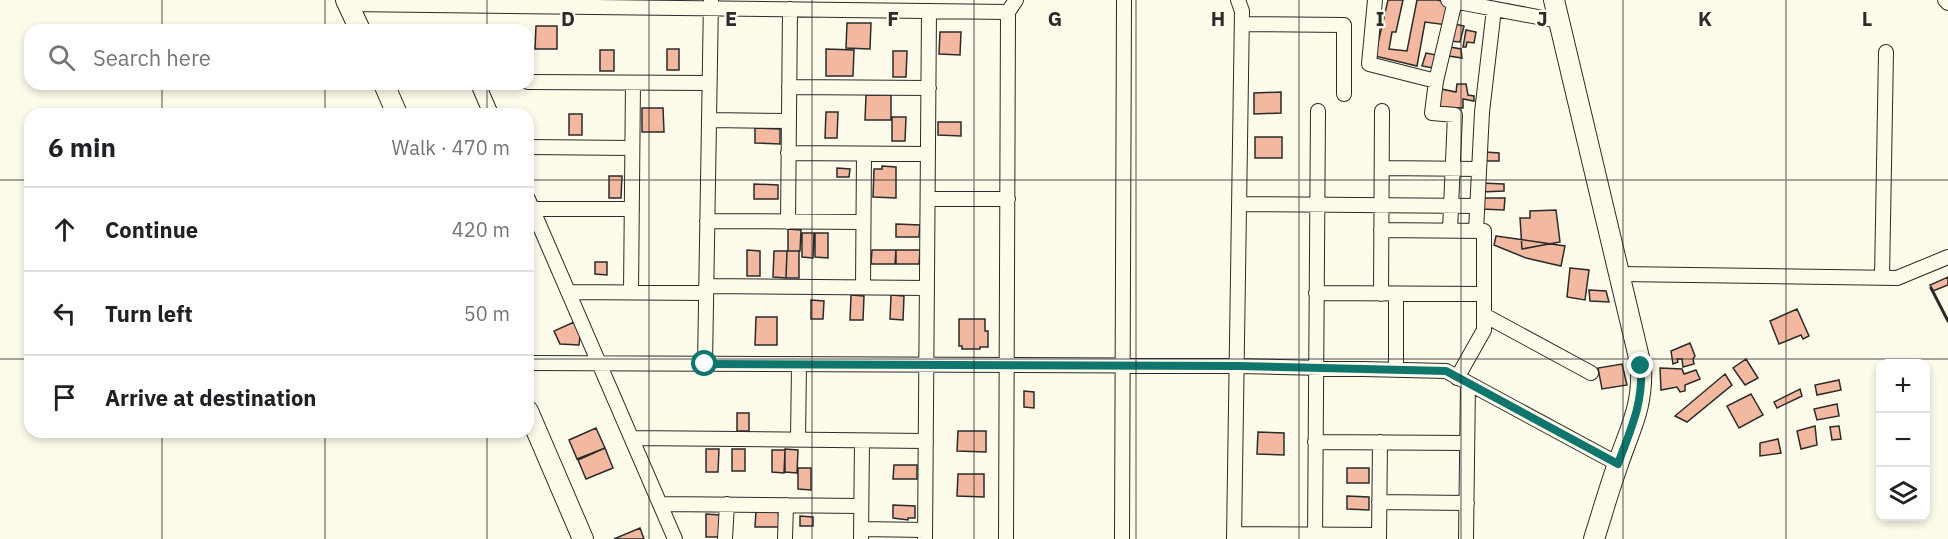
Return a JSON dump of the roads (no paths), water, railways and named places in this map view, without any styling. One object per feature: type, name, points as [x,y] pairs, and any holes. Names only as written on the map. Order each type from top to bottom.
[{"type":"street","points":[[1122,539],[1124,0]]},
{"type":"street","points":[[1238,0],[1242,11],[1242,24],[1234,536],[1379,537],[1380,442]]},
{"type":"street","points":[[1375,0],[1369,64],[1436,81]]},
{"type":"street","points":[[1554,0],[1641,366],[1642,388],[1639,407],[1594,539]]},
{"type":"street","points":[[1450,230],[1455,115],[1432,112],[1452,1],[1559,21]]},
{"type":"street","points":[[357,24],[347,2],[711,4],[790,9],[929,11],[1012,6],[1008,199],[1006,539]]},
{"type":"street","points":[[705,364],[711,4]]},
{"type":"street","points":[[788,222],[790,9]]},
{"type":"street","points":[[1476,231],[1482,112],[1494,9]]},
{"type":"street","points":[[862,441],[861,534],[925,534],[929,11]]},
{"type":"street","points":[[1242,24],[1344,25],[1344,94]]},
{"type":"street","points":[[1882,278],[1886,52]]},
{"type":"street","points":[[534,82],[709,83]]},
{"type":"street","points":[[631,292],[633,83]]},
{"type":"street","points":[[789,87],[929,88]]},
{"type":"street","points":[[387,90],[394,108]]},
{"type":"street","points":[[481,90],[488,108]]},
{"type":"street","points":[[1315,537],[1318,111]]},
{"type":"street","points":[[1381,294],[1382,111]]},
{"type":"street","points":[[709,120],[789,121]]},
{"type":"street","points":[[534,147],[632,148]]},
{"type":"street","points":[[788,153],[928,154]]},
{"type":"street","points":[[863,287],[864,154]]},
{"type":"street","points":[[1382,168],[1479,169]]},
{"type":"street","points":[[928,199],[1008,199]]},
{"type":"street","points":[[534,204],[632,209]]},
{"type":"street","points":[[1240,204],[1477,206]]},
{"type":"street","points":[[534,213],[675,539]]},
{"type":"street","points":[[708,221],[863,222]]},
{"type":"street","points":[[1381,230],[1484,231],[1484,330],[1463,380],[1467,443],[1466,539]]},
{"type":"street","points":[[1620,274],[1897,278],[1948,257]]},
{"type":"street","points":[[568,291],[927,288]]},
{"type":"street","points":[[1317,293],[1484,294]]},
{"type":"street","points":[[1396,294],[1396,370]]},
{"type":"street","points":[[1484,315],[1591,374]]},
{"type":"street","points":[[534,363],[1238,366],[1446,371],[1618,464]]},
{"type":"street","points":[[798,440],[799,364]]},
{"type":"street","points":[[534,425],[583,539]]},
{"type":"street","points":[[632,438],[926,441]]},
{"type":"street","points":[[1315,442],[1467,443]]},
{"type":"street","points":[[1379,502],[1467,503]]},
{"type":"street","points":[[660,504],[861,506]]},
{"type":"street","points":[[725,539],[727,504]]},
{"type":"street","points":[[785,539],[786,505]]}]
